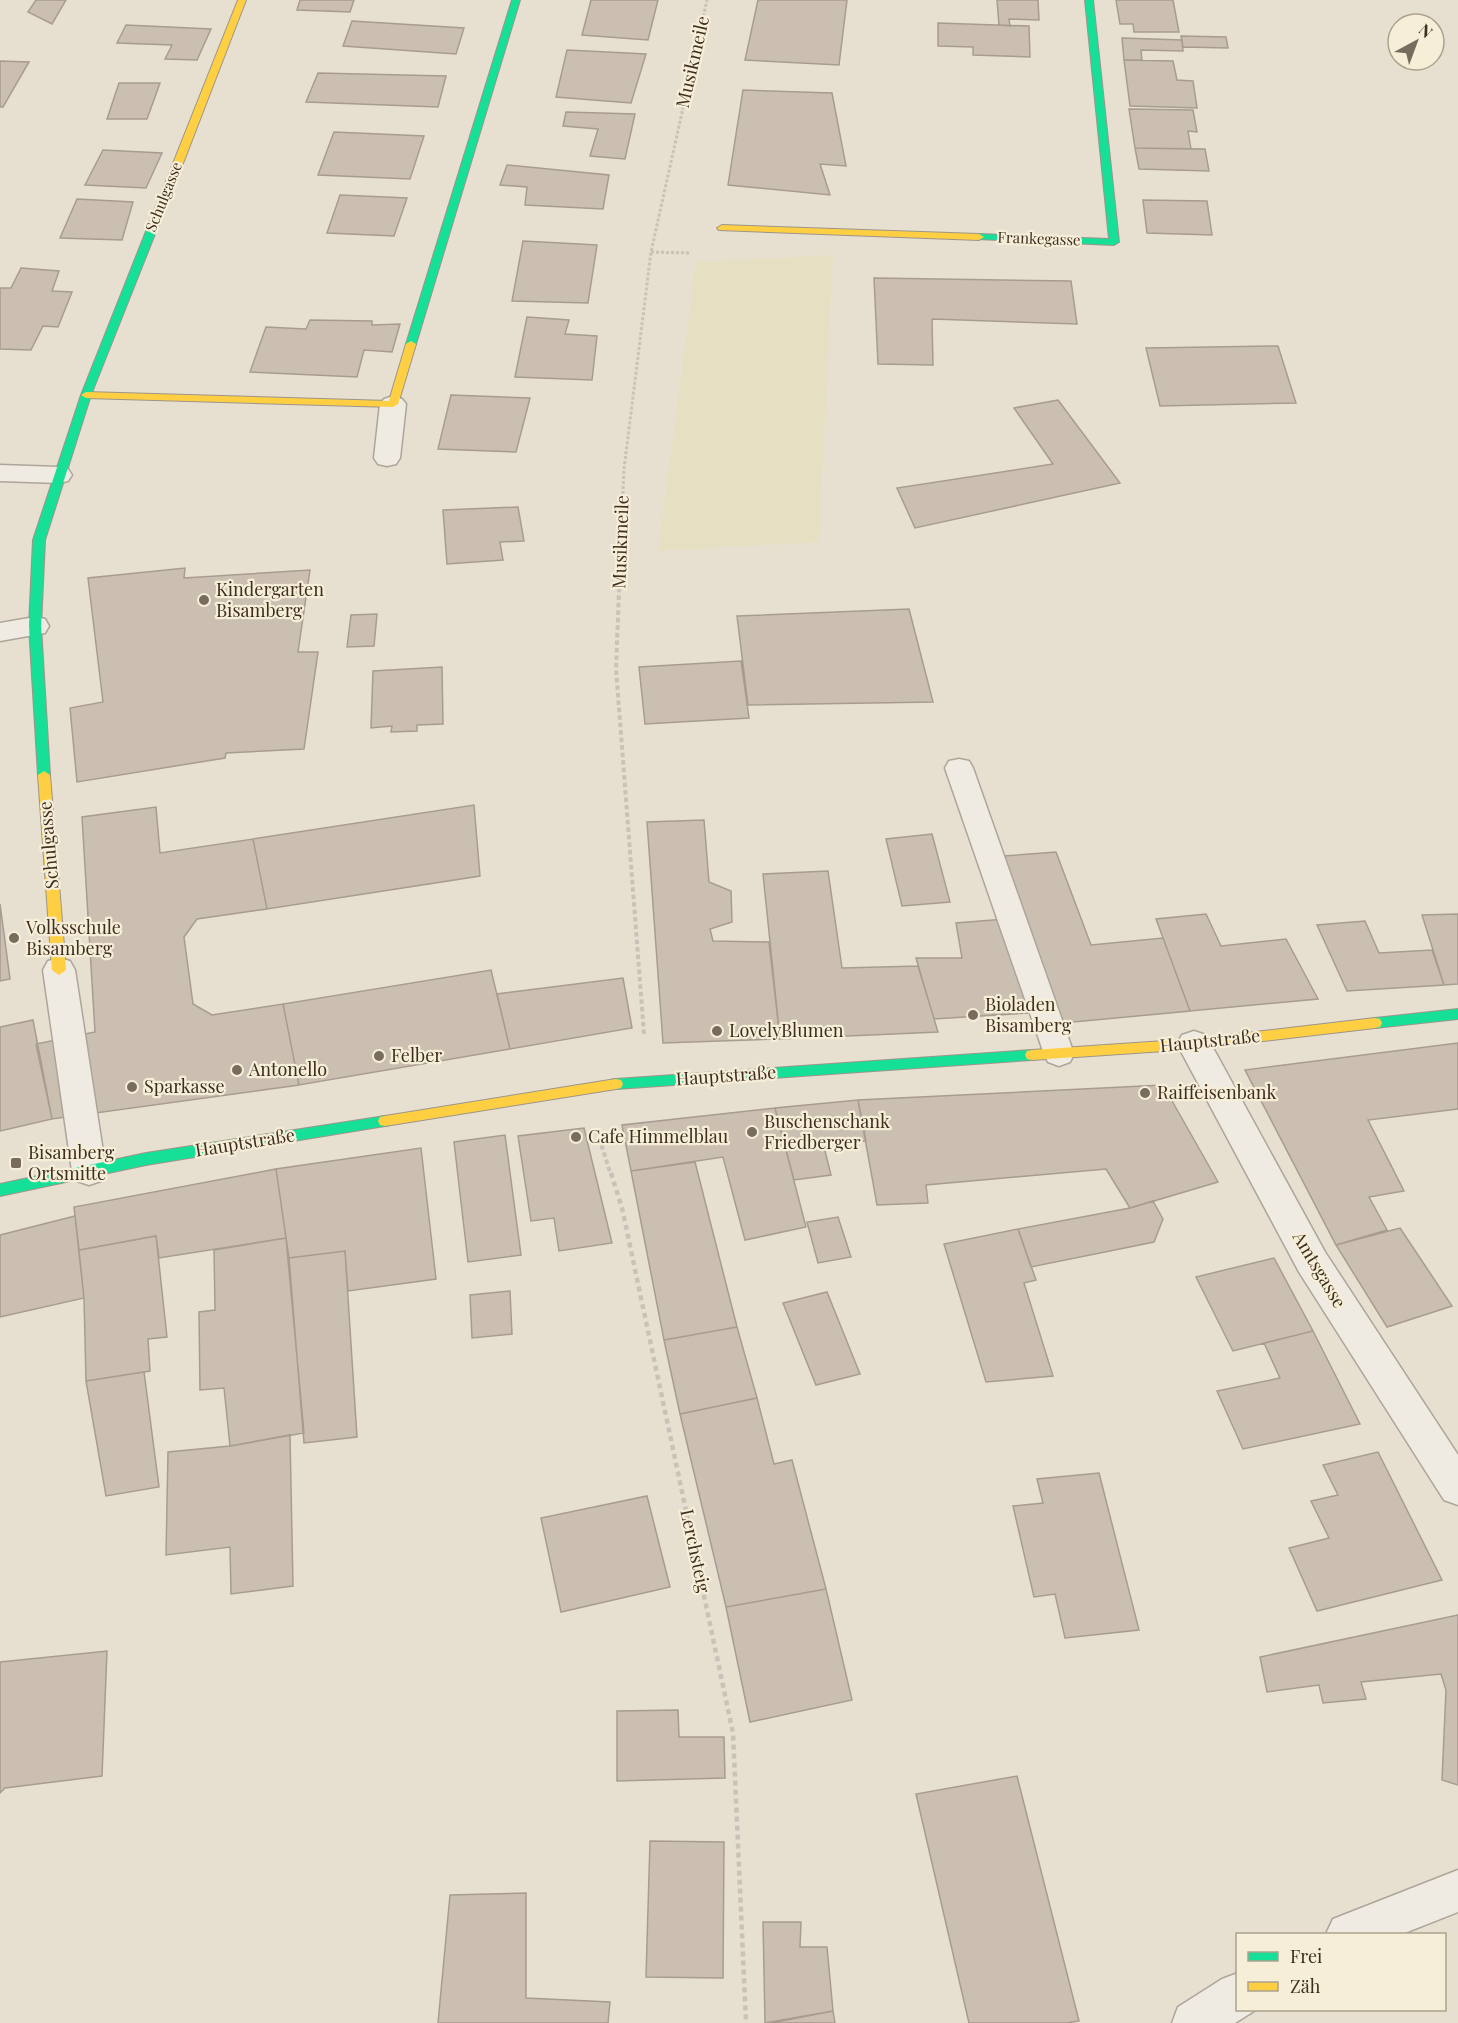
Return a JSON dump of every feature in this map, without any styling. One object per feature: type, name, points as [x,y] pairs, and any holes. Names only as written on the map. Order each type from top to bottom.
[{"type":"street","name":"Schulgasse","points":[[89,1171],[59,970],[42,754],[35,626],[39,540],[86,394],[242,0]]},
{"type":"street","points":[[387,458],[393,404],[516,0]]},
{"type":"street","name":"Frankegasse","points":[[722,228],[1114,242],[1089,0]]},
{"type":"street","points":[[86,394],[393,404]]},
{"type":"street","points":[[0,473],[59,475]]},
{"type":"street","points":[[0,632],[35,626]]},
{"type":"street","name":"Hauptstraße","points":[[0,1190],[146,1159],[627,1082],[1194,1044],[1458,1014]]},
{"type":"street","name":"Amtsgasse","points":[[1194,1044],[1312,1262],[1458,1488]]},
{"type":"street","points":[[1353,1933],[1458,1892]]},
{"type":"street","points":[[1194,2023],[1236,1996]]},
{"type":"lane","points":[[959,768],[1059,1054]]},
{"type":"path","name":"Musikmeile","points":[[627,1082],[625,1050],[644,1034],[616,669],[624,469],[651,252],[707,0]]},
{"type":"path","name":"Lerchsteig","points":[[584,1088],[622,1208],[734,1733],[746,2023]]},
{"type":"shaded area","points":[[833,255],[819,542],[658,551],[696,262]]},
{"type":"building","points":[[36,0],[66,0],[52,24],[28,12]]},
{"type":"building","points":[[300,0],[354,0],[350,12],[297,10]]},
{"type":"building","points":[[591,0],[658,0],[648,40],[582,35]]},
{"type":"building","points":[[758,0],[847,0],[839,65],[745,60]]},
{"type":"building","points":[[997,0],[1038,0],[1039,20],[1009,19],[1010,26],[999,25]]},
{"type":"building","points":[[1116,0],[1173,0],[1179,32],[1134,32],[1133,24],[1120,24]]},
{"type":"building","points":[[352,21],[464,28],[456,54],[343,46]]},
{"type":"building","points":[[938,23],[1029,26],[1030,57],[973,55],[973,47],[938,46]]},
{"type":"building","points":[[126,25],[211,29],[197,60],[165,59],[172,45],[117,43]]},
{"type":"building","points":[[1181,36],[1226,37],[1228,48],[1183,47]]},
{"type":"building","points":[[1122,38],[1182,40],[1183,51],[1141,50],[1142,60],[1124,60]]},
{"type":"building","points":[[567,50],[646,54],[631,103],[556,97]]},
{"type":"building","points":[[1124,60],[1173,61],[1177,80],[1193,81],[1197,108],[1130,106]]},
{"type":"building","points":[[0,61],[29,62],[3,107],[0,107]]},
{"type":"building","points":[[318,73],[446,76],[438,107],[306,102]]},
{"type":"building","points":[[119,83],[160,83],[147,119],[107,119]]},
{"type":"building","points":[[743,90],[832,93],[846,166],[820,164],[830,195],[728,185]]},
{"type":"building","points":[[1129,109],[1193,110],[1197,132],[1188,131],[1191,149],[1135,148]]},
{"type":"building","points":[[566,112],[635,114],[625,159],[590,156],[598,129],[563,126]]},
{"type":"building","points":[[334,132],[424,136],[410,179],[318,175]]},
{"type":"building","points":[[1135,148],[1205,149],[1209,171],[1139,169]]},
{"type":"building","points":[[103,150],[162,153],[146,188],[85,185]]},
{"type":"building","points":[[507,165],[609,175],[603,209],[525,205],[527,187],[500,185]]},
{"type":"building","points":[[340,195],[407,198],[394,236],[327,233]]},
{"type":"building","points":[[77,199],[133,202],[122,240],[60,238]]},
{"type":"building","points":[[1143,200],[1207,201],[1212,235],[1147,233]]},
{"type":"building","points":[[523,241],[597,245],[588,303],[512,301]]},
{"type":"building","points":[[21,268],[59,271],[52,291],[72,292],[58,327],[43,326],[31,350],[0,349],[0,288],[11,288]]},
{"type":"building","points":[[874,278],[1071,281],[1077,324],[932,319],[933,365],[878,364]]},
{"type":"building","points":[[527,317],[569,320],[565,334],[597,336],[592,380],[515,377]]},
{"type":"building","points":[[310,320],[372,321],[372,325],[400,324],[392,352],[364,350],[357,377],[250,372],[266,327],[306,329]]},
{"type":"building","points":[[1278,346],[1296,403],[1160,406],[1146,348]]},
{"type":"building","points":[[451,395],[530,398],[516,452],[438,449]]},
{"type":"building","points":[[1058,400],[1120,483],[915,528],[897,488],[1053,464],[1014,408]]},
{"type":"building","points":[[518,507],[524,541],[500,542],[503,560],[447,564],[443,510]]},
{"type":"building","points":[[185,568],[184,578],[310,570],[298,652],[318,652],[304,749],[226,753],[225,758],[77,782],[70,708],[103,702],[88,578]]},
{"type":"building","points":[[909,609],[933,702],[748,705],[737,616]]},
{"type":"building","points":[[377,614],[374,646],[347,647],[351,615]]},
{"type":"building","points":[[741,661],[749,718],[645,724],[639,667]]},
{"type":"building","points":[[442,667],[443,724],[417,725],[417,731],[391,732],[392,726],[371,728],[373,671]]},
{"type":"building","points":[[474,805],[480,876],[267,909],[253,839]]},
{"type":"building","points":[[156,807],[160,853],[253,839],[267,909],[197,919],[184,937],[193,1004],[212,1015],[283,1004],[299,1085],[52,1119],[36,1044],[95,1032],[82,817]]},
{"type":"building","points":[[704,820],[709,882],[731,891],[732,922],[710,929],[713,941],[769,942],[780,1039],[663,1043],[647,822]]},
{"type":"building","points":[[932,834],[950,902],[902,906],[886,839]]},
{"type":"building","points":[[1056,852],[1091,945],[1163,938],[1190,1011],[1063,1023],[1004,856]]},
{"type":"building","points":[[828,871],[842,968],[918,966],[938,1032],[780,1039],[763,874]]},
{"type":"building","name":"Volksschule Bisamberg","points":[[0,904],[10,979],[0,981]]},
{"type":"building","points":[[1206,914],[1221,946],[1286,939],[1318,999],[1190,1011],[1156,919]]},
{"type":"building","points":[[1458,914],[1458,984],[1444,985],[1422,915]]},
{"type":"building","points":[[1005,919],[1041,963],[1059,1011],[934,1019],[916,958],[962,958],[956,923]]},
{"type":"building","points":[[1365,921],[1379,953],[1432,950],[1444,985],[1347,991],[1317,925]]},
{"type":"building","points":[[491,970],[510,1049],[299,1085],[283,1004]]},
{"type":"building","points":[[623,978],[632,1028],[510,1049],[497,994]]},
{"type":"building","points":[[33,1020],[52,1119],[0,1131],[0,1027]]},
{"type":"building","points":[[1458,1043],[1458,1109],[1368,1120],[1404,1191],[1369,1197],[1387,1230],[1336,1245],[1245,1070]]},
{"type":"building","points":[[1163,1085],[1218,1182],[1130,1208],[1106,1169],[926,1185],[928,1203],[877,1205],[858,1100]]},
{"type":"building","points":[[858,1100],[866,1141],[823,1143],[831,1175],[794,1180],[775,1108]]},
{"type":"building","points":[[775,1108],[806,1227],[745,1240],[723,1157],[631,1171],[622,1125]]},
{"type":"building","points":[[584,1128],[612,1243],[559,1251],[554,1218],[531,1221],[518,1136]]},
{"type":"building","points":[[505,1135],[521,1255],[468,1262],[454,1142]]},
{"type":"building","points":[[421,1148],[436,1279],[348,1291],[345,1251],[289,1258],[276,1169]]},
{"type":"building","points":[[695,1162],[737,1327],[664,1340],[631,1171]]},
{"type":"building","points":[[276,1169],[286,1238],[159,1258],[156,1236],[79,1250],[74,1207]]},
{"type":"building","points":[[1153,1201],[1163,1219],[1154,1242],[1031,1267],[1018,1229],[1130,1208]]},
{"type":"building","points":[[75,1216],[84,1298],[0,1317],[0,1235]]},
{"type":"building","points":[[838,1217],[851,1257],[818,1263],[807,1222]]},
{"type":"building","points":[[1400,1228],[1452,1306],[1387,1327],[1336,1245]]},
{"type":"building","points":[[1018,1229],[1036,1280],[1024,1283],[1053,1376],[986,1382],[944,1244]]},
{"type":"building","points":[[156,1236],[167,1337],[148,1339],[150,1371],[86,1381],[84,1298],[79,1250]]},
{"type":"building","points":[[286,1238],[304,1433],[230,1446],[224,1388],[200,1390],[199,1312],[215,1310],[214,1250]]},
{"type":"building","points":[[345,1251],[357,1437],[304,1443],[289,1258]]},
{"type":"building","points":[[1274,1258],[1313,1331],[1233,1351],[1196,1277]]},
{"type":"building","points":[[510,1291],[512,1334],[472,1338],[470,1295]]},
{"type":"building","points":[[827,1292],[860,1374],[816,1385],[783,1303]]},
{"type":"building","points":[[737,1327],[757,1398],[680,1414],[664,1340]]},
{"type":"building","points":[[1313,1331],[1360,1424],[1243,1449],[1217,1391],[1280,1378],[1264,1343]]},
{"type":"building","points":[[144,1372],[159,1487],[106,1496],[86,1381]]},
{"type":"building","points":[[757,1398],[774,1464],[792,1460],[826,1589],[726,1607],[680,1414]]},
{"type":"building","points":[[290,1435],[293,1586],[231,1594],[230,1547],[166,1555],[168,1452],[230,1446]]},
{"type":"building","points":[[1378,1452],[1442,1580],[1317,1611],[1289,1548],[1329,1538],[1311,1501],[1338,1495],[1323,1465]]},
{"type":"building","points":[[1099,1473],[1139,1630],[1065,1638],[1055,1594],[1034,1597],[1013,1506],[1043,1503],[1037,1479]]},
{"type":"building","points":[[647,1496],[670,1587],[561,1612],[541,1518]]},
{"type":"building","points":[[826,1589],[852,1700],[750,1722],[726,1607]]},
{"type":"building","points":[[1458,1615],[1458,1785],[1442,1780],[1446,1690],[1441,1674],[1361,1682],[1366,1699],[1323,1703],[1319,1685],[1267,1692],[1260,1657]]},
{"type":"building","points":[[107,1651],[102,1776],[5,1788],[0,1793],[0,1662]]},
{"type":"building","points":[[678,1710],[679,1737],[724,1737],[725,1778],[617,1781],[617,1711]]},
{"type":"building","points":[[1017,1776],[1079,2021],[969,2023],[916,1794]]},
{"type":"building","points":[[650,1841],[724,1842],[723,1978],[646,1977]]},
{"type":"building","points":[[526,1893],[526,1998],[610,2002],[608,2023],[438,2023],[450,1895]]},
{"type":"building","points":[[763,1922],[801,1922],[800,1947],[827,1947],[833,2011],[765,2023]]},
{"type":"building","points":[[833,2011],[835,2023],[771,2023]]},
{"type":"traffic: fast","points":[[411,344],[516,0]]},
{"type":"traffic: fast","points":[[979,237],[1114,242],[1089,0]]},
{"type":"traffic: fast","points":[[44,775],[35,626],[39,540],[86,395],[177,166]]},
{"type":"traffic: fast","points":[[1375,1023],[1458,1014]]},
{"type":"traffic: fast","points":[[616,1084],[1032,1055]]},
{"type":"traffic: fast","points":[[0,1190],[146,1159],[385,1121]]},
{"type":"traffic: slow","points":[[177,166],[242,0]]},
{"type":"traffic: slow","points":[[722,228],[979,237]]},
{"type":"traffic: slow","points":[[86,395],[393,404],[411,344]]},
{"type":"traffic: slow","points":[[44,775],[59,970]]},
{"type":"traffic: slow","points":[[1032,1055],[1194,1044],[1375,1023]]},
{"type":"traffic: slow","points":[[385,1121],[616,1084]]},
{"type":"place","name":"Kindergarten Bisamberg","points":[[204,600]]},
{"type":"place","name":"Volksschule Bisamberg","points":[[14,938]]},
{"type":"place","name":"Bioladen Bisamberg","points":[[973,1015]]},
{"type":"place","name":"LovelyBlumen","points":[[717,1031]]},
{"type":"place","name":"Felber","points":[[379,1056]]},
{"type":"place","name":"Antonello","points":[[237,1070]]},
{"type":"place","name":"Sparkasse","points":[[132,1087]]},
{"type":"place","name":"Raiffeisenbank","points":[[1145,1093]]},
{"type":"place","name":"Buschenschank Friedberger","points":[[752,1132]]},
{"type":"place","name":"Cafe Himmelblau","points":[[576,1137]]},
{"type":"place","name":"Bisamberg Ortsmitte","points":[[16,1163]]}]
